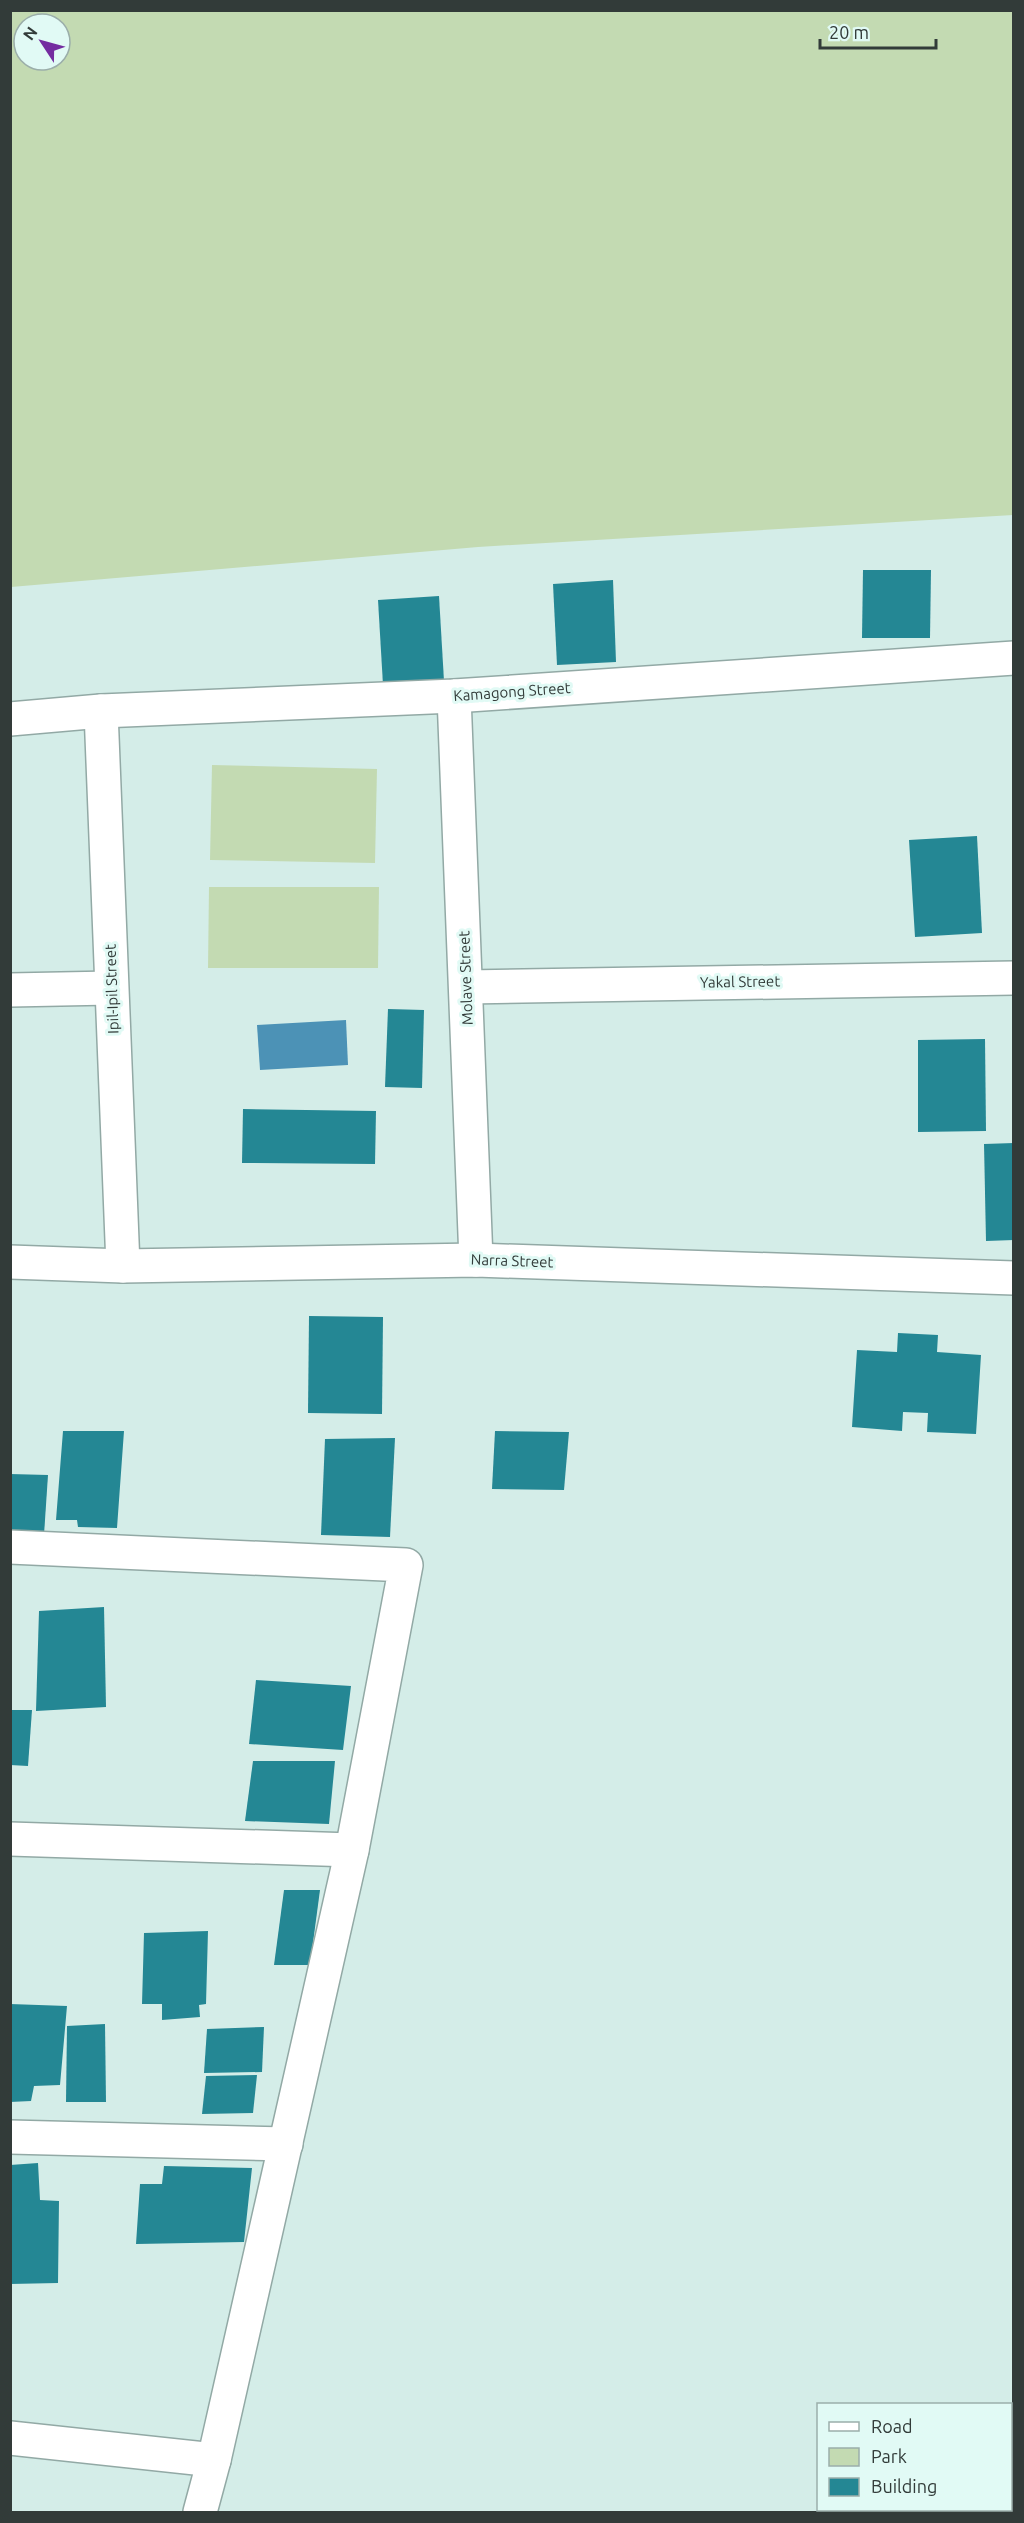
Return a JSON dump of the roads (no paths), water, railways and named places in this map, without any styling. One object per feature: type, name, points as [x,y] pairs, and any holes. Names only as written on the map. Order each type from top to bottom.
[{"type":"street","name":"Kamagong Street","points":[[10,718],[101,711],[454,696],[1014,658]]},
{"type":"street","name":"Molave Street","points":[[454,696],[476,1260]]},
{"type":"street","name":"Ipil-Ipil Street","points":[[101,711],[123,1266]]},
{"type":"street","name":"Yakal Street","points":[[467,987],[1014,978]]},
{"type":"street","points":[[10,990],[111,988]]},
{"type":"street","name":"Narra Street","points":[[10,1263],[123,1266],[476,1260],[1014,1278]]},
{"type":"street","points":[[10,1546],[406,1565],[352,1851],[214,2460],[200,2512]]},
{"type":"street","points":[[10,1839],[352,1851]]},
{"type":"street","points":[[10,2137],[286,2144]]},
{"type":"street","points":[[10,2438],[214,2460]]},
{"type":"water","points":[[346,1020],[348,1065],[260,1070],[257,1025]]}]
